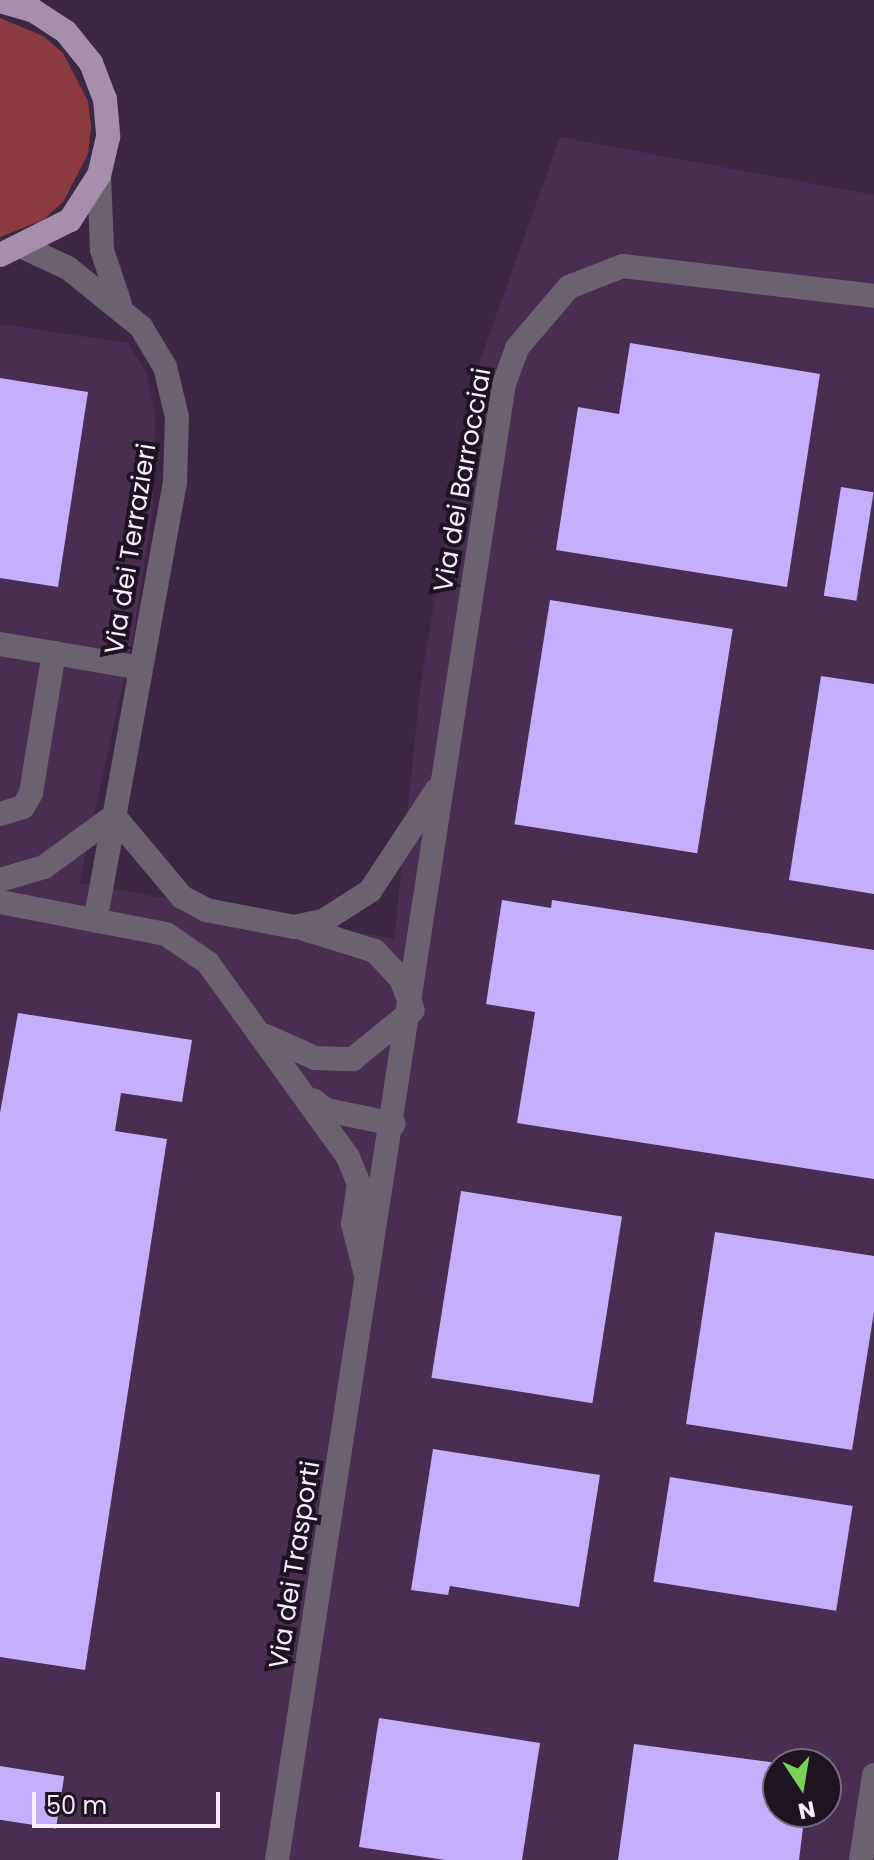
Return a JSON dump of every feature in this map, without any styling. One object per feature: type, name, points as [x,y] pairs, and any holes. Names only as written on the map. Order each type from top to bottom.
[{"type":"main road","points":[[0,1],[34,11],[66,32],[91,63],[106,112],[99,175],[70,220],[25,248],[0,255]]},
{"type":"street","name":"Via dei Terrazieri","points":[[95,921],[175,482],[177,417],[165,367],[120,304],[102,250],[99,175]]},
{"type":"street","name":"Via dei Terrazieri","points":[[25,248],[120,304]]},
{"type":"street","name":"Via dei Barrocciai","points":[[413,1010],[442,783],[504,384],[536,318],[569,287],[623,266],[874,296]]},
{"type":"street","points":[[0,644],[141,668]]},
{"type":"street","points":[[0,814],[23,807],[31,793],[54,653]]},
{"type":"street","points":[[294,927],[323,921],[370,891],[442,783]]},
{"type":"street","points":[[0,880],[44,867],[114,816],[182,897],[206,910],[294,927],[375,951],[401,979],[413,1010]]},
{"type":"street","name":"Via dei Trasporti","points":[[0,902],[166,934],[190,948],[264,1034],[305,1094],[359,1184],[353,1224],[367,1280]]},
{"type":"street","name":"Via dei Trasporti","points":[[264,1034],[315,1058],[353,1059],[413,1010]]},
{"type":"street","name":"Via dei Trasporti","points":[[277,1860],[367,1280],[413,1010]]},
{"type":"street","name":"Via dei Trasporti","points":[[305,1094],[326,1110],[394,1124]]},
{"type":"street","points":[[861,1860],[874,1775]]},
{"type":"shaded area","points":[[0,18],[43,36],[63,53],[88,101],[91,127],[88,154],[63,202],[43,220],[0,237]]},
{"type":"shaded area","points":[[560,137],[874,195],[874,1860],[0,1860],[0,324],[128,343],[146,372],[155,414],[153,506],[134,632],[79,883],[394,939],[421,682],[471,386]]},
{"type":"building","points":[[630,343],[820,374],[787,587],[556,550],[578,407],[619,414]]},
{"type":"building","points":[[0,378],[88,392],[58,587],[0,578]]},
{"type":"building","points":[[841,487],[874,492],[856,601],[824,596]]},
{"type":"building","points":[[550,600],[733,629],[697,853],[514,824]]},
{"type":"building","points":[[821,676],[874,684],[874,894],[789,880]]},
{"type":"building","points":[[502,900],[551,908],[552,900],[874,950],[874,1179],[517,1123],[535,1012],[486,1004]]},
{"type":"building","points":[[18,1013],[192,1040],[182,1102],[121,1093],[115,1131],[167,1139],[85,1670],[0,1657],[0,1113]]},
{"type":"building","points":[[461,1191],[622,1216],[592,1403],[431,1378]]},
{"type":"building","points":[[715,1232],[874,1256],[874,1312],[852,1450],[686,1424]]},
{"type":"building","points":[[433,1449],[600,1475],[579,1607],[450,1586],[448,1595],[411,1590]]},
{"type":"building","points":[[670,1477],[853,1506],[836,1611],[653,1582]]},
{"type":"building","points":[[379,1718],[540,1743],[522,1860],[445,1860],[359,1847]]},
{"type":"building","points":[[634,1744],[762,1761],[762,1828],[803,1828],[799,1860],[618,1860]]},
{"type":"building","points":[[0,1766],[64,1776],[56,1829],[0,1820]]}]
